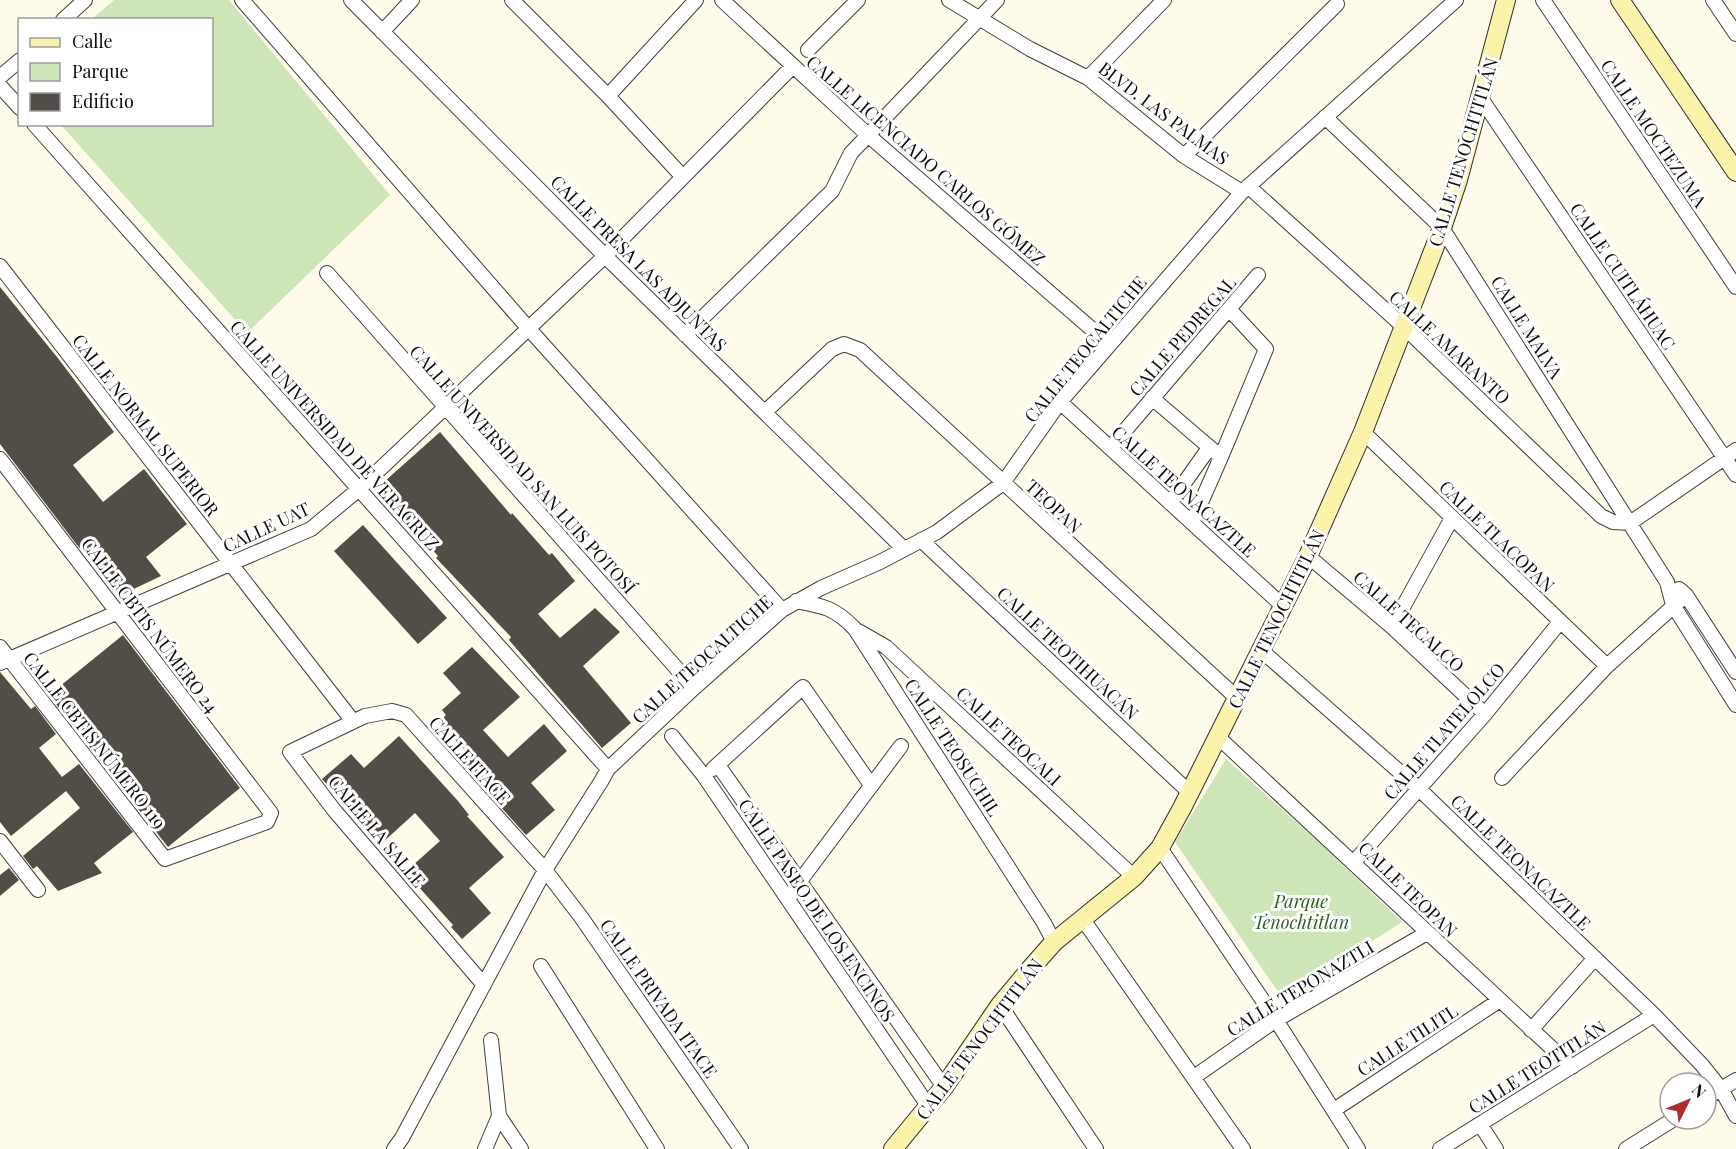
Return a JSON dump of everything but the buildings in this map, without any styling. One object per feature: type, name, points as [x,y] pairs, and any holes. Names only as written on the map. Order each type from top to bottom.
[{"type":"street","points":[[65,18],[85,0]]},
{"type":"street","points":[[242,0],[529,329],[782,610]]},
{"type":"street","name":"CALLE PRESA LAS ADJUNTAS","points":[[351,0],[605,256],[904,549]]},
{"type":"street","points":[[382,32],[412,0]]},
{"type":"street","points":[[512,0],[608,96],[682,176]]},
{"type":"street","points":[[608,96],[696,0]]},
{"type":"street","name":"CALLE LICENCIADO CARLOS GÓMEZ","points":[[722,0],[869,136],[1109,344]]},
{"type":"street","points":[[808,50],[858,0]]},
{"type":"street","name":"BLVD. LAS PALMAS","points":[[949,0],[1030,49],[1088,78],[1184,156],[1245,189]]},
{"type":"street","points":[[685,335],[832,191],[851,153],[998,0]]},
{"type":"street","points":[[1088,78],[1164,0]]},
{"type":"street","name":"CALLE TEOCALTICHE","points":[[394,1149],[545,870],[608,769],[782,610],[938,532],[1003,483],[1060,402],[1245,189],[1456,0]]},
{"type":"street","name":"CALLE TENOCHTITLÁN","points":[[892,1149],[944,1087],[1000,1005],[1054,942],[1134,876],[1160,848],[1190,793],[1284,607],[1363,432],[1442,228],[1506,0]]},
{"type":"street","name":"CALLE MOCTEZUMA","points":[[1543,0],[1736,287]]},
{"type":"street","points":[[1620,0],[1736,172]]},
{"type":"street","points":[[1713,0],[1736,34]]},
{"type":"street","points":[[1184,156],[1337,4]]},
{"type":"street","points":[[0,77],[18,62]]},
{"type":"street","name":"CALLE UAT","points":[[5,661],[311,529],[359,489],[605,256],[793,66]]},
{"type":"street","points":[[0,86],[18,106]]},
{"type":"street","name":"CALLE CUITLÁHUAC","points":[[1480,98],[1730,454],[1736,475]]},
{"type":"street","name":"CALLE MALVA","points":[[1325,117],[1442,228],[1667,582],[1673,605],[1736,705]]},
{"type":"street","name":"CALLE UNIVERSIDAD DE VERACRUZ","points":[[36,126],[608,769]]},
{"type":"street","name":"CALLE AMARANTO","points":[[1245,189],[1404,327],[1601,516],[1613,522],[1630,523]]},
{"type":"street","name":"CALLE NORMAL SUPERIOR","points":[[0,266],[352,720]]},
{"type":"street","name":"CALLE UNIVERSIDAD SAN LUIS POTOSÍ","points":[[327,273],[694,688]]},
{"type":"street","name":"CALLE PEDREGAL","points":[[1110,448],[1258,275]]},
{"type":"street","points":[[1192,523],[1266,349],[1229,309]]},
{"type":"street","name":"TEOPAN","points":[[765,412],[832,349],[844,344],[860,350],[1238,699]]},
{"type":"street","points":[[1152,398],[1221,457]]},
{"type":"street","name":"CALLE TEONACAZTLE","points":[[1060,402],[1284,607]]},
{"type":"street","name":"CALLE TLACOPAN","points":[[1363,432],[1607,666]]},
{"type":"street","points":[[1170,503],[1209,448]]},
{"type":"street","points":[[1630,523],[1730,454]]},
{"type":"street","name":"CALLE CBTIS NÚMERO 24","points":[[0,459],[271,813],[267,822],[170,858],[165,859],[161,855]]},
{"type":"street","points":[[1392,627],[1452,518]]},
{"type":"street","name":"CALLE TEOTIHUACÁN","points":[[921,540],[1190,793]]},
{"type":"street","name":"CALLE TECALCO","points":[[1308,556],[1392,627],[1485,714]]},
{"type":"street","name":"CALLE MALVA","points":[[1667,582],[1686,594],[1736,672]]},
{"type":"street","points":[[1502,778],[1607,666],[1686,594]]},
{"type":"street","name":"CALLE TEOSUCHIL","points":[[796,601],[819,605],[840,613],[855,629],[1054,942]]},
{"type":"street","name":"CALLE TLATELOLCO","points":[[1354,862],[1485,714],[1560,622]]},
{"type":"street","name":"CALLE TEOCALI","points":[[855,629],[886,647],[1134,876]]},
{"type":"street","name":"CALLE CBTIS NÚMERO 119","points":[[0,647],[5,661],[161,855]]},
{"type":"street","name":"CALLE TEONACAZTLE","points":[[1262,651],[1418,788],[1654,1015],[1702,1065],[1721,1089],[1736,1116]]},
{"type":"street","points":[[704,776],[803,687],[872,785]]},
{"type":"street","name":"CALLE ITACE","points":[[352,720],[392,711],[406,715],[545,870]]},
{"type":"street","name":"CALLE LA SALLE","points":[[352,720],[290,752],[334,810],[484,985]]},
{"type":"street","name":"CALLE PASEO DE LOS ENCINOS","points":[[672,736],[704,776],[929,1107]]},
{"type":"street","name":"CALLE TEOPAN","points":[[1218,737],[1572,1066]]},
{"type":"street","points":[[788,899],[901,746]]},
{"type":"street","name":"CALLE PASEO DE LOS ENCINOS","points":[[718,765],[944,1087]]},
{"type":"street","points":[[0,841],[38,890]]},
{"type":"street","points":[[1160,848],[1276,1020],[1358,1149]]},
{"type":"street","name":"CALLE PRIVADA ITACE","points":[[545,870],[581,917],[741,1149]]},
{"type":"street","points":[[1082,918],[1243,1149]]},
{"type":"street","name":"CALLE TEPONAZTLI","points":[[1194,1077],[1276,1020],[1427,933]]},
{"type":"street","points":[[1531,1030],[1594,958]]},
{"type":"street","points":[[541,966],[657,1149]]},
{"type":"street","name":"CALLE TILITL","points":[[1334,1110],[1500,1000]]},
{"type":"street","points":[[1000,1005],[1096,1149]]},
{"type":"street","name":"CALLE TEOTITLÁN","points":[[1440,1149],[1654,1015]]},
{"type":"street","points":[[490,1040],[499,1116],[520,1149]]},
{"type":"street","points":[[897,1060],[916,1047]]},
{"type":"street","points":[[1718,1091],[1736,1080]]},
{"type":"street","points":[[484,1149],[499,1116]]},
{"type":"street","points":[[1480,1124],[1496,1149]]},
{"type":"street","points":[[1626,1149],[1658,1129]]},
{"type":"green space","points":[[114,0],[229,0],[390,195],[247,333],[62,126],[213,126],[213,18],[93,18]]},
{"type":"green space","name":"Parque Tenochtitlan","points":[[1226,759],[1323,846],[1402,922],[1283,999],[1175,842]]}]
